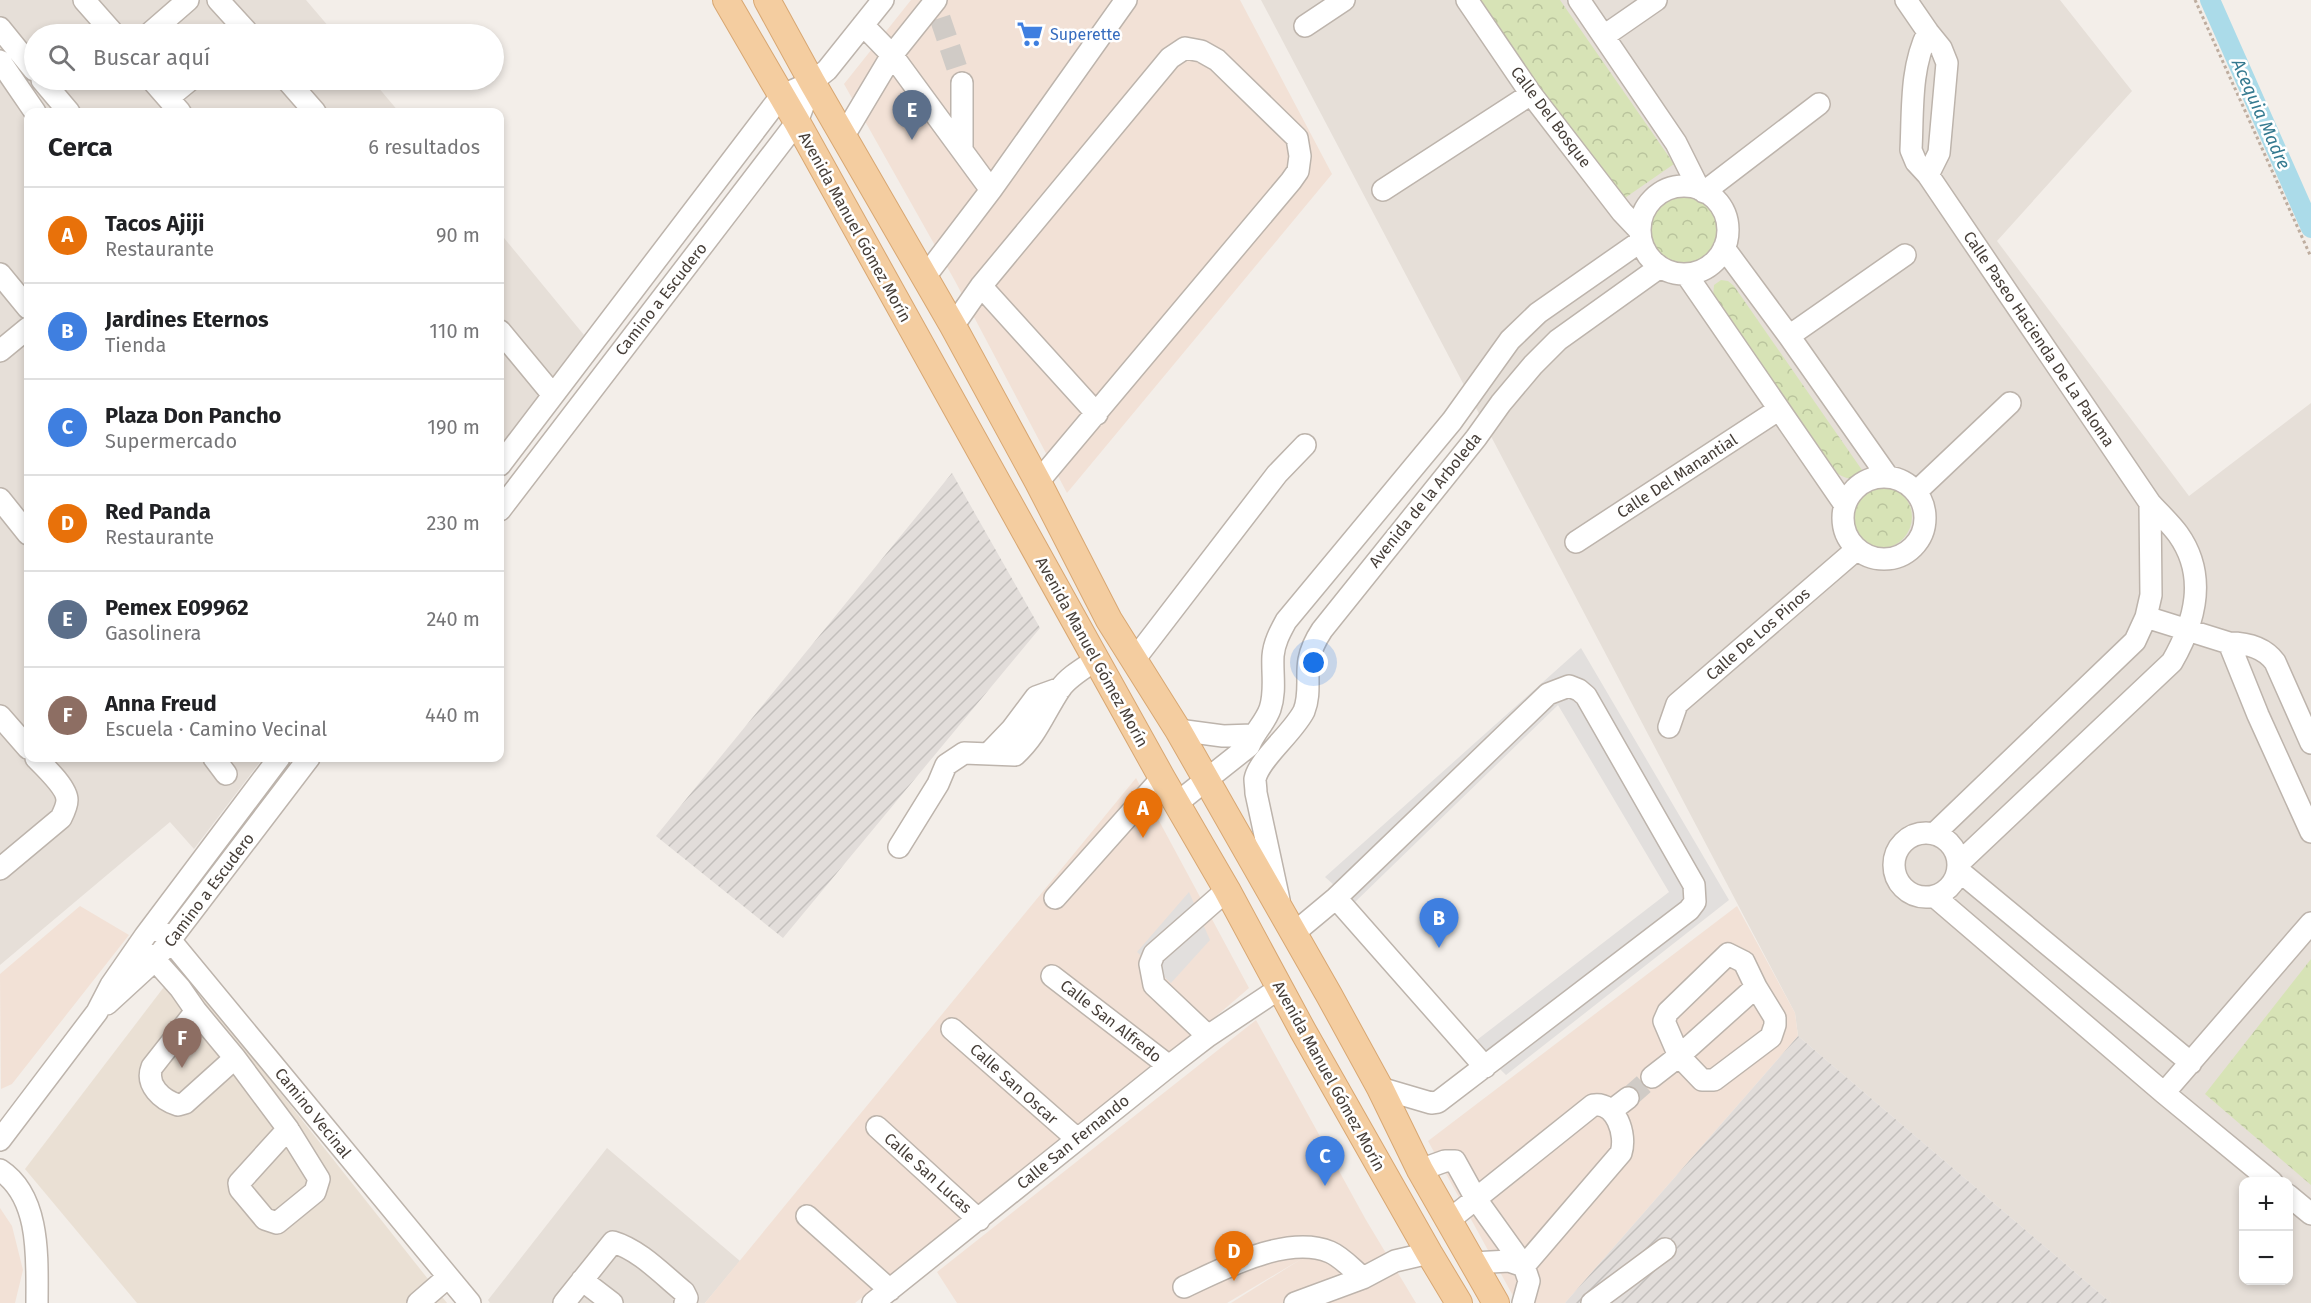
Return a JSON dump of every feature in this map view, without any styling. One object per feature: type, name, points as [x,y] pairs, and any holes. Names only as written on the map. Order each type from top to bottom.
[{"type":"main road","name":"Avenida Manuel Gómez Morín","points":[[726,0],[797,122],[1162,778],[1459,1303]]},
{"type":"main road","name":"Avenida Manuel Gómez Morín","points":[[767,0],[952,326],[1038,482],[1109,620],[1178,730],[1280,909],[1380,1089],[1448,1221],[1497,1303]]},
{"type":"street","points":[[84,0],[105,24]]},
{"type":"street","points":[[160,24],[188,0]]},
{"type":"street","points":[[218,0],[238,24]]},
{"type":"street","name":"Camino a Escudero","points":[[504,460],[782,96],[812,82],[827,70],[883,0]]},
{"type":"street","points":[[1305,26],[1344,0]]},
{"type":"street","name":"Calle Del Bosque","points":[[1467,0],[1532,94],[1640,236]]},
{"type":"street","points":[[1579,0],[1676,142],[1701,190]]},
{"type":"street","points":[[1604,36],[1656,0]]},
{"type":"street","points":[[1906,0],[1941,48],[1947,63],[1939,153],[1928,174]]},
{"type":"street","points":[[924,278],[991,190],[1122,2]]},
{"type":"street","points":[[843,137],[892,55],[940,6]]},
{"type":"street","points":[[862,25],[892,55],[991,190]]},
{"type":"street","name":"Calle Paseo Hacienda De La Paloma","points":[[1928,32],[1916,64],[1911,150],[1916,162],[1928,174],[2150,503],[2178,535],[2190,555],[2196,580],[2196,605],[2172,662],[1958,867]]},
{"type":"street","points":[[3,38],[24,60]]},
{"type":"street","points":[[952,326],[981,286],[1170,58],[1185,48],[1201,51],[1217,60],[1296,138],[1300,156],[1298,171],[1291,181],[1038,482]]},
{"type":"street","points":[[3,72],[32,108]]},
{"type":"street","name":"Camino a Escudero","points":[[504,505],[797,122],[812,82]]},
{"type":"street","points":[[962,150],[963,83]]},
{"type":"street","points":[[50,90],[66,108]]},
{"type":"street","points":[[161,90],[174,105],[184,90]]},
{"type":"street","points":[[296,90],[312,108]]},
{"type":"street","points":[[1383,190],[1532,94]]},
{"type":"street","points":[[1701,190],[1819,104]]},
{"type":"street","points":[[1687,186],[1701,190],[1713,198],[1725,216],[1727,237],[1724,248],[1705,269],[1677,274],[1660,267],[1645,252],[1640,236],[1646,207],[1663,191],[1675,187],[1687,186]]},
{"type":"street","name":"Avenida de la Arboleda","points":[[1177,804],[1251,740],[1265,720],[1270,708],[1274,692],[1273,655],[1276,642],[1286,621],[1452,421],[1510,340],[1538,313],[1640,236]]},
{"type":"street","points":[[1724,248],[1790,336],[1888,477]]},
{"type":"street","points":[[1790,336],[1905,255]]},
{"type":"street","name":"Avenida de la Arboleda","points":[[1256,778],[1260,766],[1294,729],[1305,708],[1309,662],[1314,642],[1476,438],[1489,418],[1533,365],[1558,340],[1660,267]]},
{"type":"street","points":[[0,274],[24,303]]},
{"type":"street","points":[[1686,274],[1845,505]]},
{"type":"street","points":[[981,286],[1097,414]]},
{"type":"street","points":[[0,351],[24,331]]},
{"type":"street","points":[[504,337],[553,395]]},
{"type":"street","points":[[1468,397],[1489,418]]},
{"type":"street","points":[[1916,492],[2010,403]]},
{"type":"street","name":"Calle Del Manantial","points":[[1576,542],[1778,410]]},
{"type":"street","points":[[1134,660],[1277,474],[1305,445]]},
{"type":"street","points":[[1888,477],[1903,482],[1916,492],[1921,501],[1924,521],[1918,540],[1912,547],[1895,557],[1884,559],[1865,554],[1857,549],[1844,529],[1843,513],[1845,505],[1857,487],[1877,478],[1888,477]]},
{"type":"street","points":[[0,499],[22,510]]},
{"type":"street","points":[[1934,834],[2135,641],[2146,617],[2151,595],[2150,503]]},
{"type":"street","name":"Calle De Los Pinos","points":[[1669,727],[1677,704],[1857,549]]},
{"type":"street","points":[[1317,584],[1342,604]]},
{"type":"street","points":[[2146,617],[2229,643],[2244,643],[2269,654],[2311,743]]},
{"type":"street","points":[[2229,643],[2258,715],[2311,832]]},
{"type":"street","points":[[899,846],[938,784],[946,765],[964,753],[1015,755],[1030,742],[1061,688],[1096,660]]},
{"type":"street","points":[[1293,933],[1336,898],[1548,694],[1569,686],[1586,696],[1694,885],[1695,902],[1689,910],[1438,1102],[1431,1103],[1380,1089]]},
{"type":"street","points":[[0,716],[24,743]]},
{"type":"street","points":[[1178,730],[1251,740],[1256,793],[1280,909]]},
{"type":"street","points":[[0,869],[61,818],[68,798],[65,790],[40,762]]},
{"type":"street","name":"Camino a Escudero","points":[[97,1012],[111,985],[138,946],[276,762]]},
{"type":"street","name":"Camino a Escudero","points":[[0,1140],[7,1118],[97,1012],[155,960],[306,762]]},
{"type":"street","points":[[1054,898],[1162,778]]},
{"type":"street","points":[[1934,896],[1950,886],[1958,867],[1956,854],[1944,838],[1924,833],[1905,842],[1898,850],[1894,860],[1898,880],[1905,889],[1913,894],[1934,896],[2266,1177]]},
{"type":"street","points":[[1958,867],[2191,1063]]},
{"type":"street","points":[[1208,1036],[1154,984],[1150,964],[1154,954],[1227,890]]},
{"type":"street","points":[[1336,898],[1485,1067]]},
{"type":"street","points":[[2164,1093],[2311,923]]},
{"type":"street","name":"Camino Vecinal","points":[[154,925],[170,940],[470,1303]]},
{"type":"street","points":[[138,946],[155,960],[180,988],[288,1129]]},
{"type":"street","points":[[1728,954],[1744,962],[1774,1018],[1775,1025],[1771,1037],[1714,1080],[1702,1080],[1679,1056],[1665,1025],[1666,1017],[1728,954]]},
{"type":"street","name":"Calle San Alfredo","points":[[1052,976],[1169,1066]]},
{"type":"street","points":[[1652,1077],[1756,987]]},
{"type":"street","name":"Calle San Fernando","points":[[873,1303],[979,1220],[1076,1138],[1169,1066],[1208,1036],[1280,988]]},
{"type":"street","points":[[196,1011],[149,1074],[151,1083],[162,1097],[178,1105],[185,1102],[235,1058]]},
{"type":"street","name":"Calle San Oscar","points":[[952,1029],[1076,1138]]},
{"type":"street","points":[[1611,1111],[1628,1098]]},
{"type":"street","points":[[1448,1221],[1593,1105],[1606,1106],[1620,1124],[1624,1142],[1622,1153],[1524,1266]]},
{"type":"street","name":"Calle San Lucas","points":[[877,1127],[979,1220]]},
{"type":"street","points":[[1420,1170],[1445,1161],[1455,1161],[1476,1199],[1524,1266],[1529,1281],[1523,1303]]},
{"type":"street","points":[[0,1170],[12,1178],[25,1203],[33,1228],[37,1255],[37,1303]]},
{"type":"street","points":[[2293,1198],[2311,1214]]},
{"type":"street","points":[[807,1216],[890,1290]]},
{"type":"street","points":[[564,1303],[613,1242],[639,1255],[684,1292],[687,1298],[685,1303]]},
{"type":"street","points":[[1184,1287],[1254,1256],[1307,1245],[1332,1253],[1363,1278]]},
{"type":"street","points":[[1592,1303],[1665,1250]]},
{"type":"street","points":[[1295,1303],[1363,1278],[1395,1261],[1429,1253]]},
{"type":"street","points":[[1473,1263],[1509,1261],[1524,1266]]},
{"type":"street","points":[[418,1303],[448,1277]]},
{"type":"street","points":[[582,1280],[612,1303]]},
{"type":"path","points":[[2195,0],[2311,257]]},
{"type":"shaded area","points":[[0,0],[306,0],[326,24],[24,24],[24,90],[380,90],[396,108],[24,108],[24,762],[260,762],[194,849],[170,822],[0,965]]},
{"type":"shaded area","points":[[911,0],[1240,0],[1332,174],[1067,493],[955,281],[844,84]]},
{"type":"shaded area","points":[[1261,0],[2060,0],[2132,91],[1997,241],[2189,496],[2311,403],[2311,1303],[2111,1303],[1798,1036],[1795,1013]]},
{"type":"shaded area","points":[[504,238],[584,335],[504,443]]},
{"type":"shaded area","points":[[952,473],[1040,628],[783,938],[656,836]]},
{"type":"shaded area","points":[[1581,648],[1729,900],[1506,1075],[1473,1043],[1669,892],[1558,705],[1354,903],[1325,877]]},
{"type":"shaded area","points":[[1136,778],[1249,988],[1172,1054],[855,1303],[705,1303]]},
{"type":"shaded area","points":[[1189,892],[1210,940],[1171,983],[1137,952]]},
{"type":"shaded area","points":[[80,906],[129,935],[12,1084],[1,1089],[0,974]]},
{"type":"shaded area","points":[[1737,906],[1795,1013],[1798,1036],[1565,1303],[1517,1303],[1428,1141]]},
{"type":"shaded area","points":[[180,966],[447,1303],[137,1303],[25,1169]]},
{"type":"shaded area","points":[[1256,1020],[1366,1220],[1416,1303],[1231,1303],[1303,1258],[1227,1303],[957,1303],[937,1272]]},
{"type":"shaded area","points":[[1798,1036],[2111,1303],[1565,1303]]},
{"type":"shaded area","points":[[607,1148],[740,1261],[705,1303],[490,1303],[488,1300]]},
{"type":"shaded area","points":[[0,1208],[12,1226],[23,1270],[15,1303],[0,1303]]},
{"type":"green space","points":[[1478,0],[1560,0],[1674,164],[1619,202]]},
{"type":"green space","points":[[1684,196],[1697,199],[1708,206],[1715,217],[1718,230],[1715,243],[1708,254],[1697,261],[1684,264],[1671,261],[1660,254],[1653,243],[1650,230],[1653,217],[1660,206],[1671,199]]},
{"type":"green space","points":[[1721,280],[1728,281],[1734,286],[1862,470],[1863,474],[1860,477],[1851,479],[1838,474],[1713,296],[1714,285]]},
{"type":"green space","points":[[1881,486],[1903,495],[1912,517],[1903,539],[1881,548],[1859,539],[1850,517],[1859,495]]},
{"type":"green space","points":[[2311,959],[2311,1185],[2205,1094]]},
{"type":"waterway","name":"Acequia Madre","points":[[2210,0],[2311,228]]},
{"type":"tunnel","points":[[940,18],[962,83]]},
{"type":"tunnel","points":[[1628,1098],[1652,1077]]},
{"type":"place","name":"Superette","points":[[1030,34]]},
{"type":"place","name":"Pemex E09962","points":[[912,140]]},
{"type":"place","name":"Tacos Ajiji","points":[[1143,838]]},
{"type":"place","name":"Jardines Eternos","points":[[1439,948]]},
{"type":"place","name":"Anna Freud","points":[[182,1068]]},
{"type":"place","name":"Plaza Don Pancho","points":[[1325,1186]]},
{"type":"place","name":"Red Panda","points":[[1234,1281]]}]
